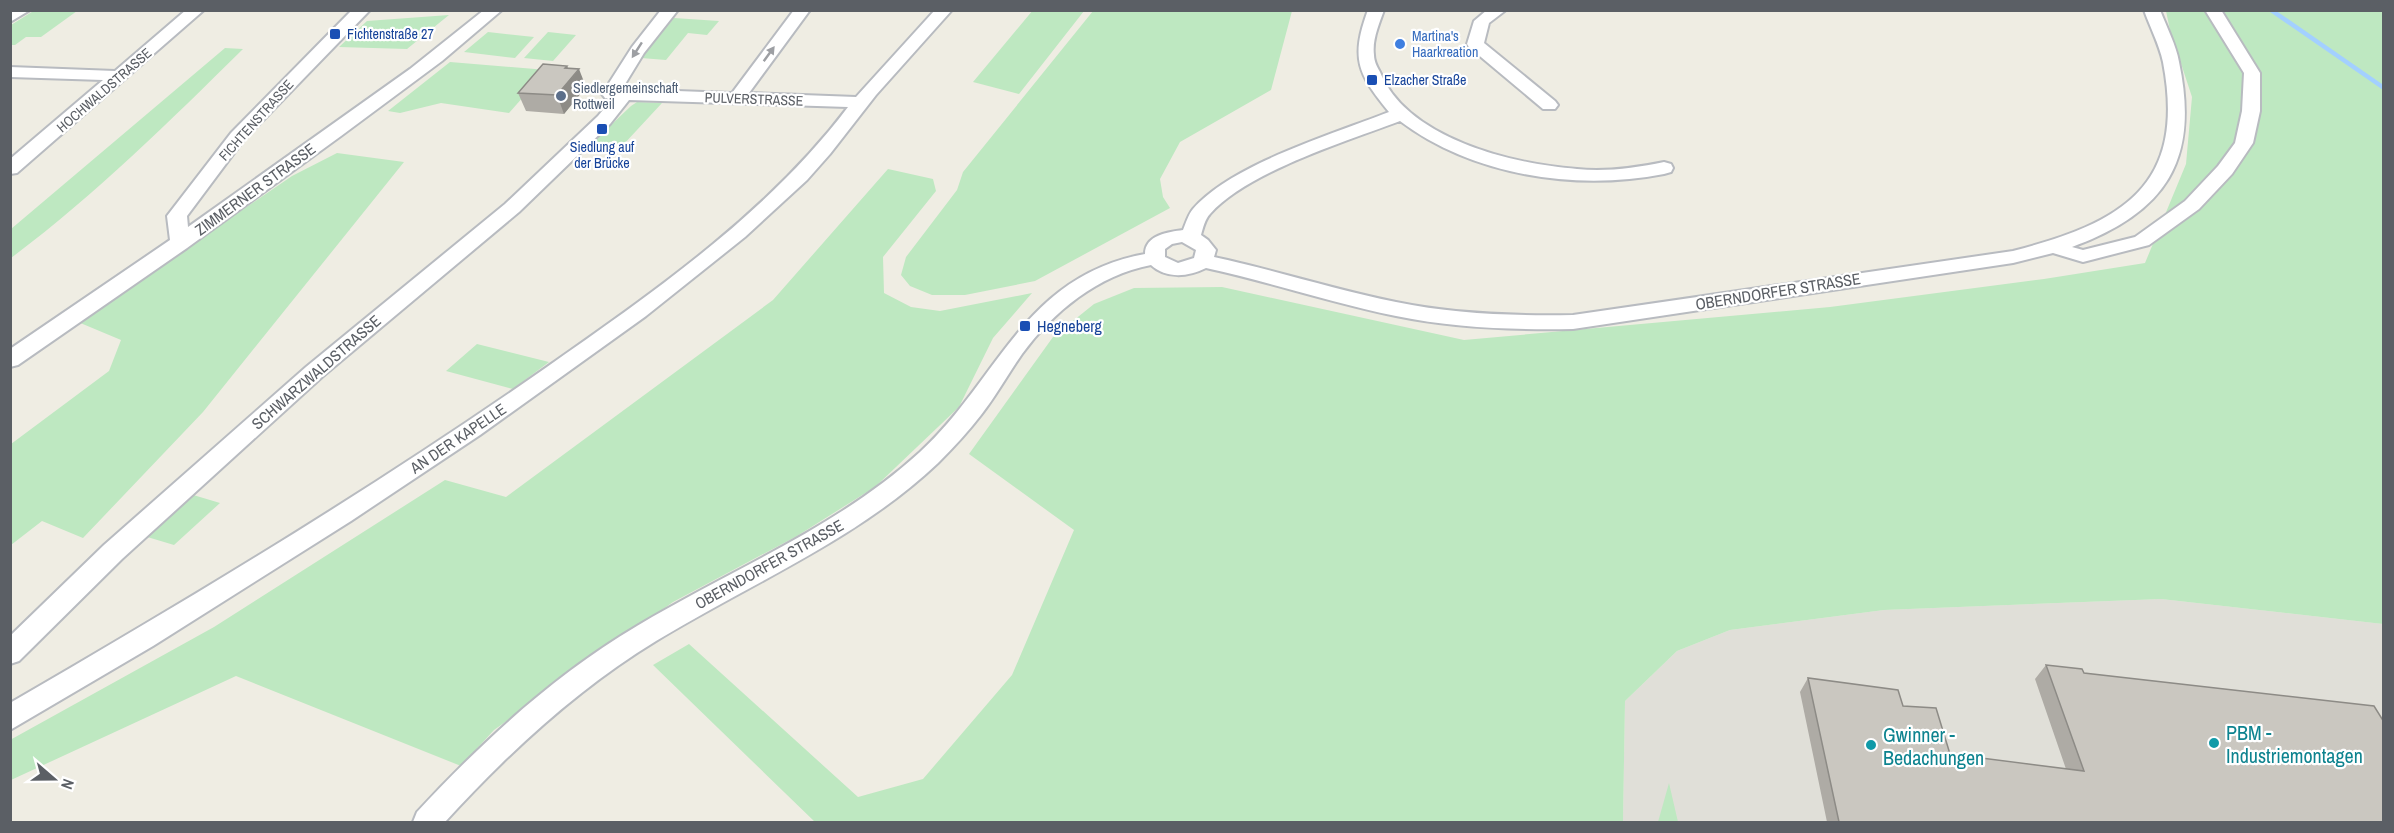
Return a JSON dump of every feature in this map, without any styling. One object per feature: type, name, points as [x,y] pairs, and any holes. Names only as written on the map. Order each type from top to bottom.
[{"type":"street","points":[[10,17],[22,10]]},
{"type":"street","name":"HOCHWALDSTRASSE","points":[[10,169],[196,10]]},
{"type":"street","name":"FICHTENSTRASSE","points":[[180,244],[177,216],[237,137],[319,51],[362,10]]},
{"type":"street","name":"ZIMMERNER STRASSE","points":[[10,360],[180,244],[442,55],[494,10]]},
{"type":"street","name":"SCHWARZWALDSTRASSE","points":[[10,652],[113,552],[314,372],[512,208],[604,120],[618,95],[623,71],[643,40],[670,10]]},
{"type":"street","points":[[736,99],[802,10]]},
{"type":"street","name":"AN DER KAPELLE","points":[[10,718],[211,599],[380,491],[456,441],[629,319],[731,237],[800,177],[838,134],[861,102],[944,10]]},
{"type":"street","points":[[1376,10],[1365,57],[1372,80],[1401,114],[1429,133],[1485,158],[1528,169],[1577,175],[1619,175],[1664,168]]},
{"type":"street","points":[[1498,10],[1482,21],[1474,44],[1549,105]]},
{"type":"street","name":"OBERNDORFER STRASSE","points":[[427,822],[491,755],[547,706],[613,655],[678,615],[813,543],[872,504],[915,470],[974,408],[1015,348],[1036,322],[1087,282],[1111,269],[1155,258],[1164,266],[1181,269],[1190,268],[1203,261],[1394,309],[1515,324],[1573,322],[2013,257],[2057,247],[2105,228],[2130,213],[2153,192],[2165,172],[2174,148],[2178,122],[2176,93],[2171,60],[2152,10]]},
{"type":"street","points":[[2057,247],[2084,256],[2142,241],[2192,205],[2225,170],[2244,142],[2251,111],[2252,73],[2213,10]]},
{"type":"street","points":[[12,71],[119,76]]},
{"type":"street","name":"PULVERSTRASSE","points":[[618,95],[861,102]]},
{"type":"street","points":[[1190,237],[1199,214],[1213,200],[1263,168],[1401,114]]},
{"type":"street","points":[[1155,258],[1155,247],[1166,239],[1190,237],[1203,244],[1206,250],[1203,261]]},
{"type":"shaded area","points":[[2161,599],[2383,624],[2383,822],[1623,822],[1625,701],[1677,651],[1730,630],[1884,610]]},
{"type":"green space","points":[[35,10],[77,11],[41,37],[26,37],[15,45],[11,45],[11,25]]},
{"type":"green space","points":[[1033,10],[1084,11],[1019,94],[973,82]]},
{"type":"green space","points":[[1093,11],[1292,11],[1271,90],[1180,142],[1160,179],[1163,197],[1170,208],[1035,281],[965,295],[932,295],[910,286],[901,275],[906,257],[957,190],[963,172]]},
{"type":"green space","points":[[2166,11],[2383,11],[2383,624],[2161,599],[1884,610],[1730,630],[1677,651],[1625,701],[1623,822],[815,822],[653,665],[689,644],[858,797],[923,779],[1012,675],[1074,530],[969,454],[1053,337],[1094,304],[1134,288],[1222,287],[1464,340],[1830,307],[2044,279],[2145,263],[2186,164],[2192,97]]},
{"type":"green space","points":[[449,15],[407,49],[339,47],[367,21]]},
{"type":"green space","points":[[674,18],[719,21],[707,35],[688,33],[666,60],[641,58]]},
{"type":"green space","points":[[488,32],[534,37],[515,58],[464,52]]},
{"type":"green space","points":[[548,32],[576,35],[553,61],[524,58]]},
{"type":"green space","points":[[225,48],[243,49],[101,184],[11,258],[11,229]]},
{"type":"green space","points":[[450,62],[547,70],[509,113],[441,103],[400,113],[388,111]]},
{"type":"green space","points":[[637,102],[662,103],[624,144],[593,142],[631,106]]},
{"type":"green space","points":[[337,153],[404,162],[203,412],[83,538],[42,521],[11,545],[11,444],[109,371],[121,340],[78,322],[292,176]]},
{"type":"green space","points":[[888,169],[933,179],[936,191],[883,257],[884,293],[911,307],[940,311],[1032,293],[993,338],[959,407],[875,487],[797,536],[673,602],[494,730],[461,766],[236,676],[11,780],[10,740],[214,627],[445,480],[506,497],[773,300]]},
{"type":"green space","points":[[477,344],[549,362],[513,389],[446,371]]},
{"type":"green space","points":[[190,494],[220,503],[174,545],[144,536]]},
{"type":"green space","points":[[1669,783],[1678,822],[1658,822]]},
{"type":"building","points":[[543,64],[579,69],[557,95],[518,93]]},
{"type":"building","points":[[2046,665],[2082,669],[2084,673],[2374,706],[2384,722],[2384,822],[1839,822],[1808,678],[1898,690],[1903,706],[1936,708],[1950,754],[2084,771]]},
{"type":"waterway","points":[[2271,10],[2384,88]]},
{"type":"place","name":"Fichtenstraße 27","points":[[335,34]]},
{"type":"place","name":"Martina's Haarkreation","points":[[1400,44]]},
{"type":"place","name":"Elzacher Straße","points":[[1372,80]]},
{"type":"place","name":"Siedlergemeinschaft Rottweil","points":[[561,96]]},
{"type":"place","name":"Siedlung auf der Brücke","points":[[602,129]]},
{"type":"place","name":"Hegneberg","points":[[1025,326]]},
{"type":"place","name":"PBM - Industriemontagen","points":[[2214,743]]},
{"type":"place","name":"Gwinner - Bedachungen","points":[[1871,745]]}]
